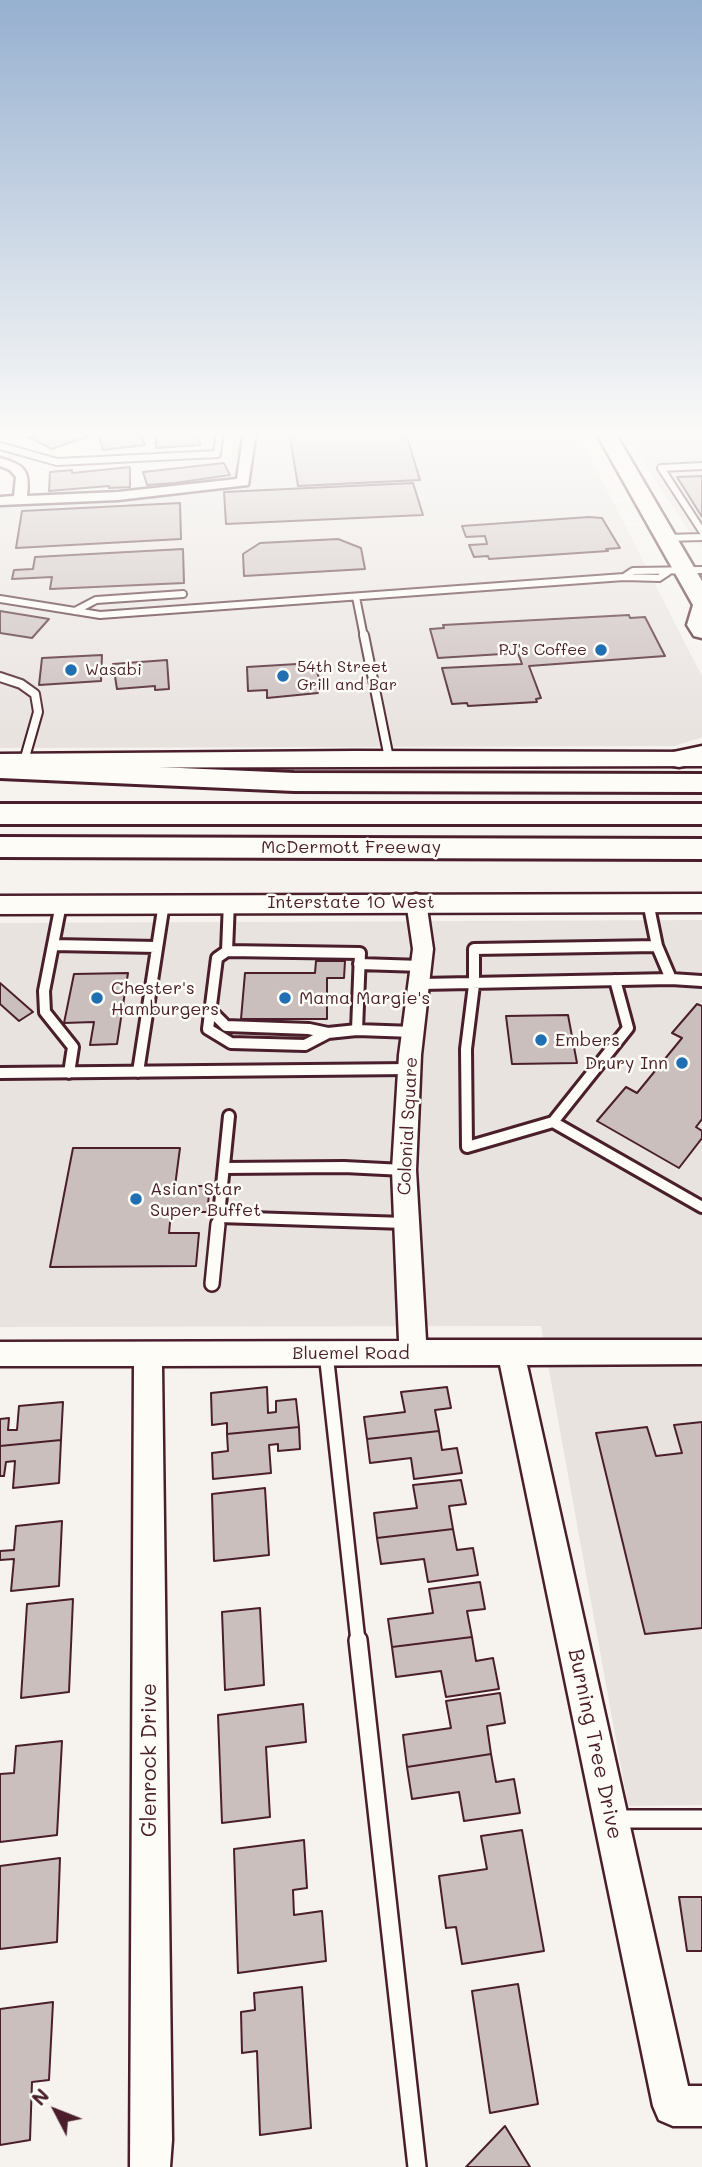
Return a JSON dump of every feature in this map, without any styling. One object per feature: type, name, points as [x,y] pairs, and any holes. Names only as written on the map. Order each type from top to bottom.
[{"type":"highway","points":[[8,764],[294,782],[702,783]]},
{"type":"highway","name":"McDermott Freeway","points":[[0,814],[702,814]]},
{"type":"highway","name":"McDermott Freeway","points":[[0,847],[702,849]]},
{"type":"highway","points":[[0,868],[131,865],[498,848]]},
{"type":"main road","points":[[663,532],[702,601]]},
{"type":"main road","points":[[702,610],[699,625],[702,631]]},
{"type":"main road","points":[[8,764],[389,758],[696,759]]},
{"type":"main road","name":"Interstate 10 West","points":[[0,905],[416,901],[702,903]]},
{"type":"street","name":"Colonial Square","points":[[412,1352],[404,1170],[410,1069],[423,949],[416,901]]},
{"type":"street","name":"Bluemel Road","points":[[0,1354],[702,1352]]},
{"type":"street","name":"Glenrock Drive","points":[[148,1353],[150,2167]]},
{"type":"street","name":"Burning Tree Drive","points":[[511,1354],[673,2106],[702,2106]]},
{"type":"lane","points":[[666,538],[702,537]]},
{"type":"lane","points":[[0,599],[100,615],[624,577],[659,578],[684,571]]},
{"type":"lane","points":[[75,611],[96,600],[183,594]]},
{"type":"lane","points":[[356,597],[389,758]]},
{"type":"lane","points":[[0,677],[21,684],[35,694],[38,712],[8,764]]},
{"type":"lane","points":[[227,951],[229,902]]},
{"type":"lane","points":[[648,902],[657,946],[671,979]]},
{"type":"lane","points":[[138,1072],[164,903]]},
{"type":"lane","points":[[61,904],[44,991],[45,1012],[73,1047],[69,1073]]},
{"type":"lane","points":[[53,946],[157,947]]},
{"type":"lane","points":[[615,981],[628,1028],[553,1122],[467,1147],[466,1049],[474,985],[474,949],[657,946]]},
{"type":"lane","points":[[328,1032],[305,1045],[231,1043],[208,1029],[217,958],[227,951],[360,953],[358,1030]]},
{"type":"lane","points":[[359,964],[474,985],[671,979],[702,981]]},
{"type":"lane","points":[[211,1011],[226,1026],[328,1032],[414,1032]]},
{"type":"lane","points":[[0,1073],[410,1069]]},
{"type":"lane","points":[[212,1284],[229,1116]]},
{"type":"lane","points":[[553,1122],[702,1207]]},
{"type":"lane","points":[[224,1168],[344,1167],[404,1170]]},
{"type":"lane","points":[[219,1217],[405,1223]]},
{"type":"lane","points":[[326,1353],[417,2167]]},
{"type":"lane","points":[[611,1819],[702,1819]]},
{"type":"shaded area","points":[[0,532],[629,532],[702,676],[702,737],[675,746],[0,748]]},
{"type":"shaded area","points":[[690,532],[702,532],[702,548]]},
{"type":"shaded area","points":[[702,920],[702,1805],[628,1806],[541,1326],[0,1327],[0,923]]},
{"type":"building","points":[[19,532],[181,532],[181,539],[16,548]]},
{"type":"building","points":[[464,532],[610,532],[620,548],[489,559],[488,556],[474,557],[469,545],[487,544],[485,536],[466,537]]},
{"type":"building","points":[[338,539],[361,548],[365,569],[244,576],[243,554],[260,543]]},
{"type":"building","points":[[183,549],[184,583],[50,589],[52,577],[12,579],[14,570],[33,569],[35,557]]},
{"type":"building","points":[[0,611],[49,619],[32,638],[0,633]]},
{"type":"building","points":[[629,615],[630,618],[645,617],[665,656],[529,666],[541,698],[536,699],[537,702],[468,706],[467,703],[452,704],[442,668],[522,664],[518,653],[438,658],[430,629],[444,628],[443,625]]},
{"type":"building","name":"Wasabi","points":[[102,655],[101,681],[39,685],[42,658]]},
{"type":"building","points":[[167,660],[169,689],[155,690],[155,686],[117,689],[113,664]]},
{"type":"building","name":"54th Street Grill and Bar","points":[[314,663],[320,681],[316,681],[318,693],[267,698],[267,690],[248,691],[247,667]]},
{"type":"building","name":"Mama Margie's","points":[[316,961],[345,961],[344,978],[327,978],[327,1019],[241,1019],[245,973],[315,973]]},
{"type":"building","name":"Chester's Hamburgers","points":[[128,973],[117,1044],[90,1045],[94,1022],[64,1023],[74,974]]},
{"type":"building","points":[[0,983],[33,1012],[19,1021],[0,1004]]},
{"type":"building","name":"Drury Inn","points":[[697,1004],[702,1006],[702,1119],[696,1127],[702,1131],[702,1138],[679,1168],[597,1121],[626,1087],[637,1093],[682,1038],[672,1033]]},
{"type":"building","name":"Embers","points":[[568,1015],[577,1063],[512,1064],[506,1016]]},
{"type":"building","name":"Asian Star Super Buffet","points":[[73,1148],[180,1148],[175,1186],[210,1186],[207,1212],[171,1212],[169,1233],[199,1233],[196,1266],[50,1267]]},
{"type":"building","points":[[267,1387],[268,1413],[276,1412],[276,1401],[296,1399],[299,1427],[227,1434],[227,1423],[212,1425],[211,1393]]},
{"type":"building","points":[[447,1387],[451,1408],[435,1410],[439,1431],[367,1439],[364,1417],[405,1412],[401,1392]]},
{"type":"building","points":[[63,1402],[61,1440],[0,1446],[0,1419],[9,1418],[8,1430],[17,1430],[19,1406]]},
{"type":"building","points":[[702,1422],[702,1628],[645,1634],[596,1433],[647,1427],[656,1456],[682,1453],[674,1425]]},
{"type":"building","points":[[299,1427],[300,1449],[278,1451],[278,1444],[269,1445],[271,1473],[213,1479],[212,1453],[228,1451],[227,1434]]},
{"type":"building","points":[[439,1431],[442,1450],[457,1448],[462,1473],[414,1479],[411,1458],[370,1463],[367,1439]]},
{"type":"building","points":[[61,1440],[59,1483],[13,1488],[15,1461],[6,1462],[4,1476],[0,1476],[0,1446]]},
{"type":"building","points":[[461,1480],[466,1504],[449,1506],[453,1529],[377,1538],[374,1513],[417,1508],[413,1485]]},
{"type":"building","points":[[265,1488],[269,1555],[214,1561],[212,1494]]},
{"type":"building","points":[[62,1521],[59,1586],[11,1591],[14,1559],[0,1560],[0,1551],[14,1550],[16,1526]]},
{"type":"building","points":[[453,1529],[457,1550],[473,1548],[478,1575],[428,1582],[424,1559],[381,1564],[377,1538]]},
{"type":"building","points":[[480,1582],[485,1609],[467,1611],[472,1637],[392,1647],[388,1619],[433,1613],[429,1589]]},
{"type":"building","points":[[73,1599],[69,1692],[21,1698],[27,1604]]},
{"type":"building","points":[[260,1608],[264,1685],[225,1690],[222,1612]]},
{"type":"building","points":[[472,1637],[476,1661],[493,1658],[499,1689],[446,1697],[441,1671],[396,1677],[392,1647]]},
{"type":"building","points":[[500,1693],[505,1723],[487,1726],[491,1754],[407,1767],[403,1735],[451,1728],[446,1701]]},
{"type":"building","points":[[303,1704],[306,1742],[266,1747],[270,1817],[222,1823],[218,1715]]},
{"type":"building","points":[[62,1741],[57,1835],[0,1842],[0,1774],[14,1773],[16,1746]]},
{"type":"building","points":[[491,1754],[496,1782],[514,1779],[520,1813],[464,1821],[459,1792],[412,1799],[407,1767]]},
{"type":"building","points":[[522,1830],[544,1951],[462,1964],[456,1927],[446,1928],[439,1876],[487,1869],[481,1836]]},
{"type":"building","points":[[304,1840],[307,1888],[293,1890],[294,1915],[322,1911],[326,1961],[238,1973],[234,1849]]},
{"type":"building","points":[[60,1858],[57,1942],[0,1949],[0,1866]]},
{"type":"building","points":[[679,1897],[702,1897],[702,1951],[687,1951]]},
{"type":"building","points":[[518,1984],[538,2104],[490,2113],[472,1991]]},
{"type":"building","points":[[302,1987],[311,2128],[260,2135],[257,2051],[242,2053],[241,2012],[255,2010],[254,1993]]},
{"type":"building","points":[[53,2002],[49,2080],[32,2082],[30,2140],[0,2145],[0,2009]]},
{"type":"building","points":[[505,2126],[530,2167],[466,2167]]},
{"type":"place","name":"PJ's Coffee","points":[[601,650]]},
{"type":"place","name":"Wasabi","points":[[71,670]]},
{"type":"place","name":"54th Street Grill and Bar","points":[[283,676]]},
{"type":"place","name":"Chester's Hamburgers","points":[[97,998]]},
{"type":"place","name":"Mama Margie's","points":[[285,998]]},
{"type":"place","name":"Embers","points":[[541,1040]]},
{"type":"place","name":"Drury Inn","points":[[682,1063]]},
{"type":"place","name":"Asian Star Super Buffet","points":[[136,1199]]}]
